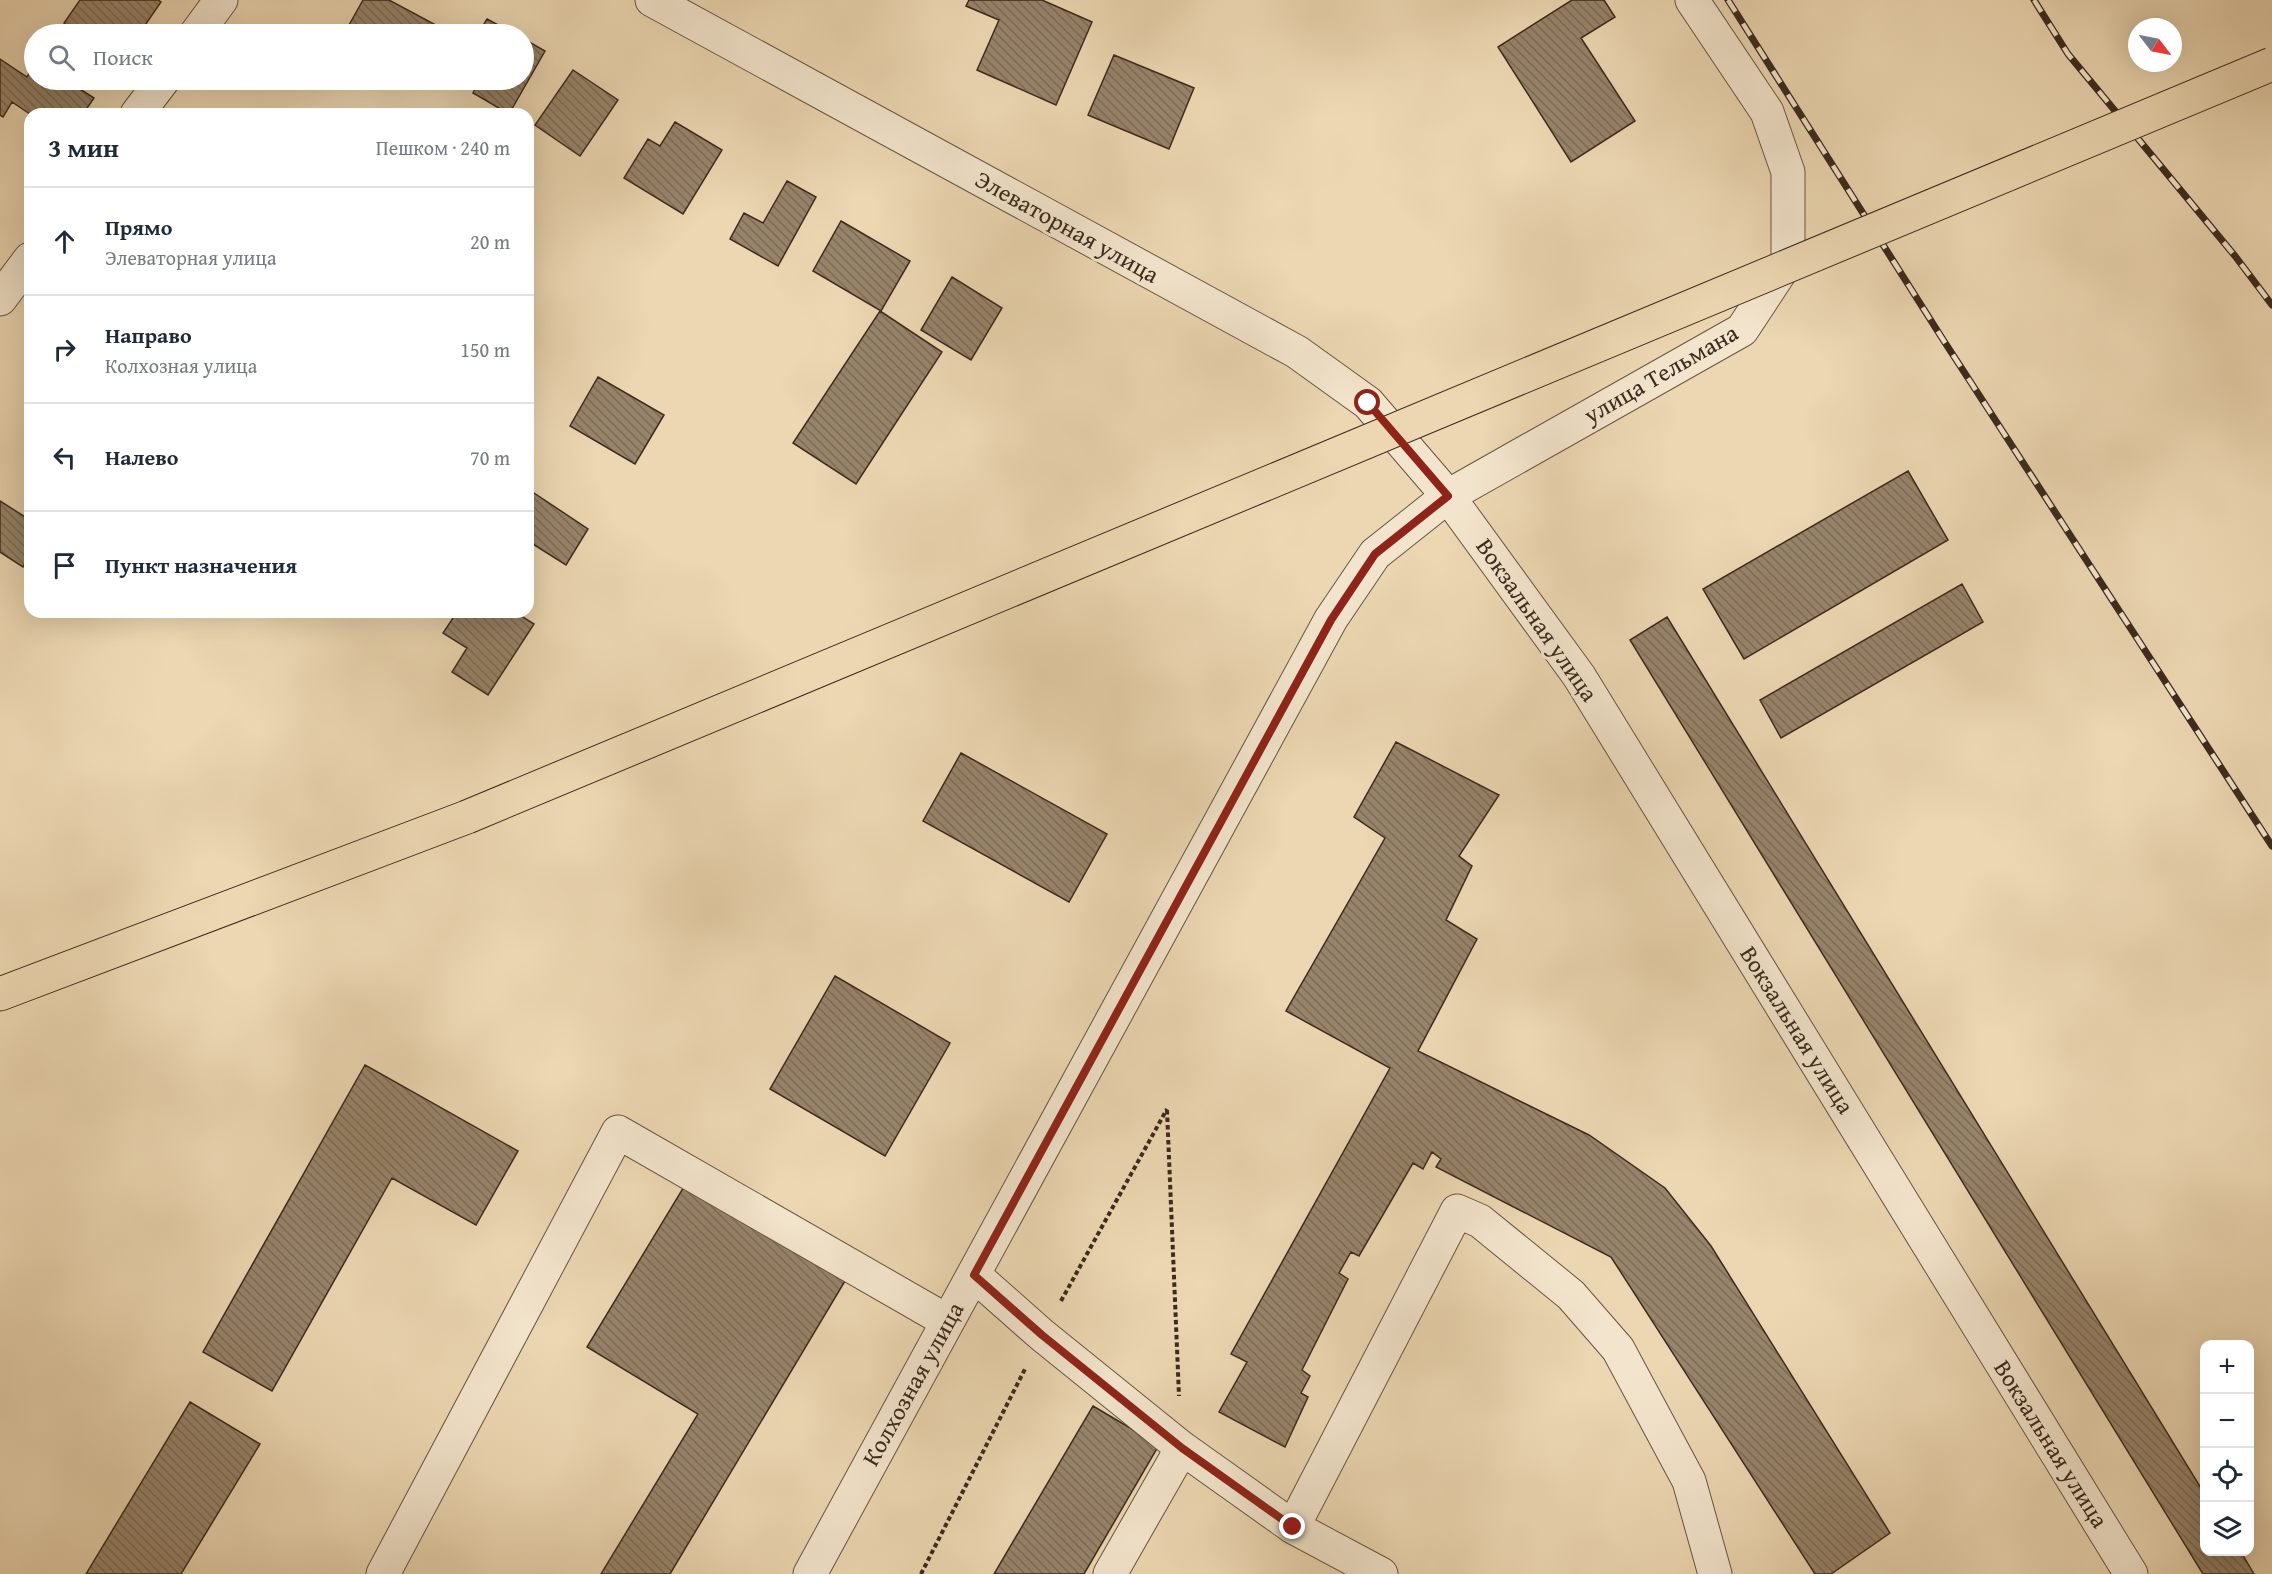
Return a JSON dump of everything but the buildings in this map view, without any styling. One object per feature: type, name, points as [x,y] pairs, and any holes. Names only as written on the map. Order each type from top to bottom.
[{"type":"main road","points":[[1,993],[467,817],[2272,64]]},
{"type":"street","points":[[203,24],[221,0]]},
{"type":"street","name":"Элеваторная улица","points":[[652,0],[1297,352],[1368,403],[1448,496]]},
{"type":"street","name":"улица Тельмана","points":[[1448,496],[1742,330],[1788,260],[1788,172],[1767,112],[1692,0]]},
{"type":"street","points":[[142,108],[155,90]]},
{"type":"street","points":[[0,300],[24,267]]},
{"type":"street","name":"Колхозная улица","points":[[810,1574],[1331,620],[1375,554],[1448,496]]},
{"type":"street","name":"Вокзальная улица","points":[[1448,496],[1579,675],[2131,1574]]},
{"type":"street","points":[[383,1574],[618,1132],[947,1321]]},
{"type":"street","points":[[1293,1527],[1457,1211],[1480,1221],[1571,1295],[1618,1349],[1689,1481],[1715,1574]]},
{"type":"street","points":[[974,1275],[1042,1335],[1182,1448],[1293,1527],[1381,1574]]},
{"type":"street","points":[[1110,1574],[1182,1448]]},
{"type":"path","points":[[1167,1109],[1182,1448]]},
{"type":"railway","points":[[1728,0],[1942,338],[2272,846]]},
{"type":"railway","points":[[2034,0],[2068,54],[2235,256],[2272,305]]},
{"type":"route","points":[[1293,1527],[1182,1448],[1042,1335],[974,1275],[1331,620],[1375,554],[1448,496],[1368,403]]}]
